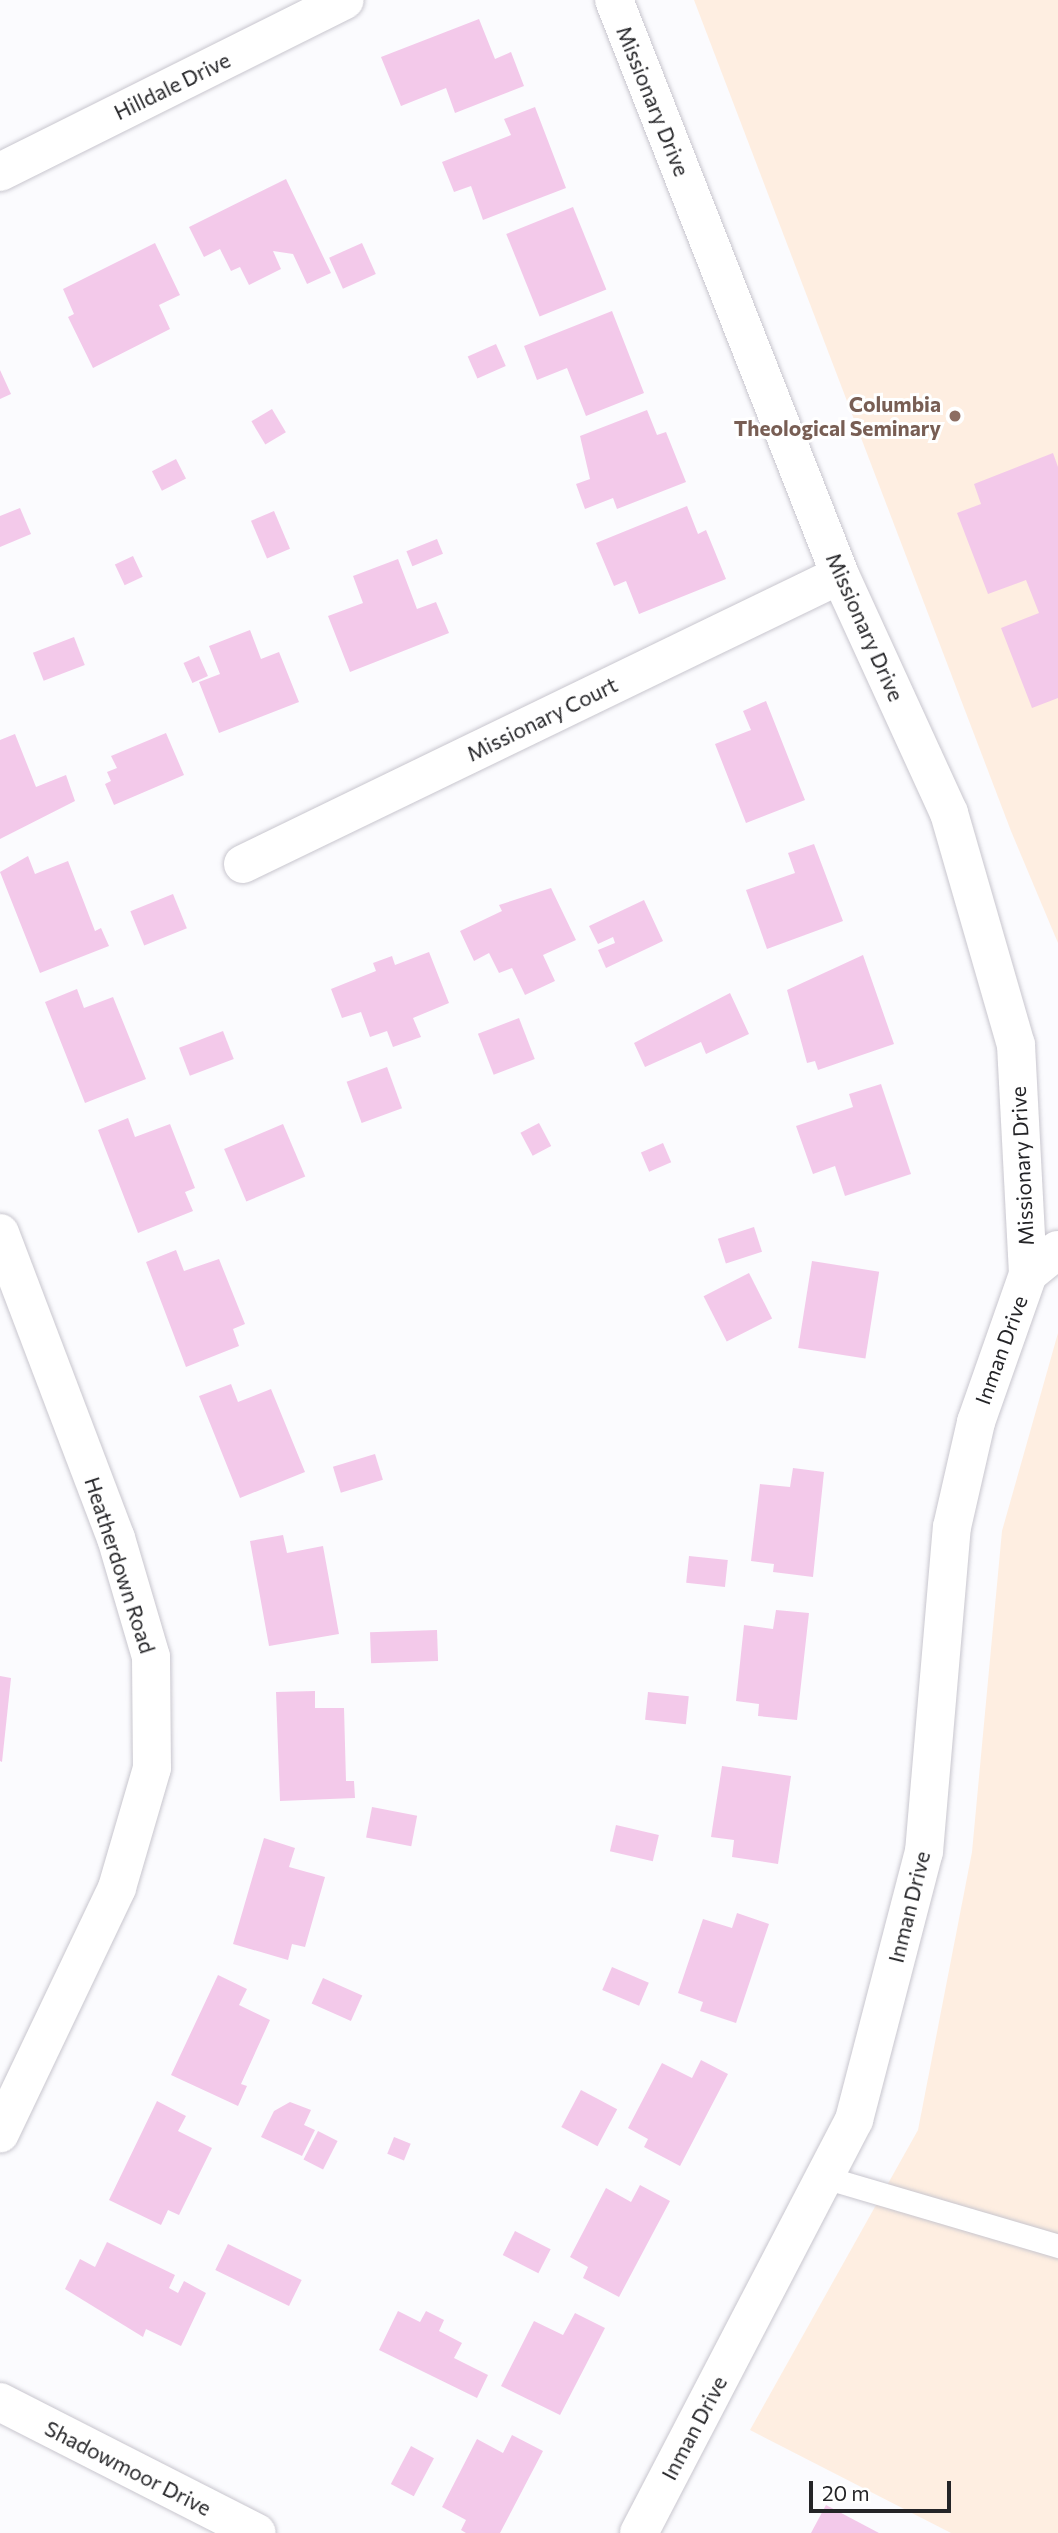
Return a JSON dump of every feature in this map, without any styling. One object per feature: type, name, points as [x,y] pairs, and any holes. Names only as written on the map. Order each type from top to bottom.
[{"type":"street","name":"Hilldale Drive","points":[[0,172],[345,0]]},
{"type":"street","name":"Missionary Drive","points":[[614,0],[840,575],[949,813],[1016,1045],[1028,1274]]},
{"type":"street","name":"Missionary Court","points":[[243,864],[840,575]]},
{"type":"street","name":"Heatherdown Road","points":[[0,1233],[116,1538],[151,1657],[152,1768],[117,1888],[0,2133]]},
{"type":"street","name":"Inman Drive","points":[[639,2533],[854,2120],[924,1852],[952,1527],[976,1422],[1028,1274],[1058,1250]]},
{"type":"street","name":"Shadowmoor Drive","points":[[0,2402],[257,2533]]},
{"type":"lane","points":[[824,2177],[1058,2246]]},
{"type":"shaded area","name":"Columbia Theological Seminary","points":[[694,0],[1058,0],[1058,943],[1011,831]]},
{"type":"shaded area","points":[[1058,1333],[1058,2533],[951,2533],[750,2430],[918,2130],[972,1852],[1002,1531]]},
{"type":"building","points":[[479,19],[495,59],[511,52],[524,86],[455,113],[446,88],[401,106],[381,57]]},
{"type":"building","points":[[535,107],[566,188],[483,220],[471,186],[454,192],[442,162],[511,135],[504,119]]},
{"type":"building","points":[[286,179],[331,273],[307,284],[293,254],[273,251],[281,269],[249,285],[240,267],[231,271],[220,249],[204,257],[189,227]]},
{"type":"building","points":[[573,207],[606,290],[540,316],[506,234]]},
{"type":"building","points":[[155,243],[180,295],[159,305],[170,329],[93,368],[68,317],[74,314],[63,289]]},
{"type":"building","points":[[362,243],[376,274],[343,289],[329,258]]},
{"type":"building","points":[[612,311],[644,393],[586,416],[567,368],[537,380],[524,346]]},
{"type":"building","points":[[496,344],[506,366],[477,379],[468,357]]},
{"type":"building","points":[[0,370],[11,394],[0,399]]},
{"type":"building","points":[[272,409],[286,432],[265,445],[251,421]]},
{"type":"building","points":[[647,410],[657,435],[666,432],[686,482],[617,509],[613,498],[585,509],[576,484],[590,479],[580,436]]},
{"type":"building","points":[[1053,453],[1058,467],[1058,698],[1032,708],[1001,628],[1039,613],[1026,580],[988,594],[957,513],[981,504],[974,484]]},
{"type":"building","points":[[176,459],[186,479],[162,491],[152,471]]},
{"type":"building","points":[[687,506],[698,534],[706,530],[726,579],[639,614],[626,581],[614,586],[596,543]]},
{"type":"building","points":[[20,508],[31,534],[0,547],[0,516]]},
{"type":"building","points":[[274,511],[290,549],[267,559],[251,521]]},
{"type":"building","points":[[437,539],[443,554],[412,566],[406,551]]},
{"type":"building","points":[[133,556],[143,577],[125,585],[115,564]]},
{"type":"building","points":[[398,559],[417,609],[436,602],[449,633],[350,672],[328,616],[363,603],[353,576]]},
{"type":"building","points":[[250,630],[261,659],[279,652],[299,702],[219,733],[199,682],[220,674],[209,646]]},
{"type":"building","points":[[74,637],[85,665],[44,681],[33,653]]},
{"type":"building","points":[[199,656],[208,676],[192,683],[183,663]]},
{"type":"building","points":[[766,701],[805,800],[746,823],[715,744],[751,730],[743,711]]},
{"type":"building","points":[[166,733],[184,775],[114,805],[105,784],[111,781],[107,772],[117,768],[111,756]]},
{"type":"building","points":[[15,734],[36,787],[66,775],[75,801],[0,839],[0,740]]},
{"type":"building","points":[[814,844],[843,921],[767,949],[746,890],[795,873],[788,853]]},
{"type":"building","points":[[28,856],[35,874],[68,861],[95,931],[101,928],[109,946],[40,973],[0,872]]},
{"type":"building","points":[[551,888],[576,940],[543,955],[555,981],[525,995],[512,968],[499,973],[489,953],[474,961],[460,931],[502,911],[499,905]]},
{"type":"building","points":[[173,894],[187,928],[144,946],[130,911]]},
{"type":"building","points":[[644,900],[663,941],[606,968],[598,950],[615,943],[613,937],[598,944],[589,926]]},
{"type":"building","points":[[429,952],[449,1003],[413,1018],[421,1037],[393,1047],[387,1031],[370,1037],[361,1012],[342,1018],[331,989],[376,971],[373,963],[392,956],[395,965]]},
{"type":"building","points":[[863,955],[894,1044],[818,1070],[815,1061],[807,1063],[787,990]]},
{"type":"building","points":[[77,989],[84,1008],[113,997],[146,1079],[85,1103],[45,1002]]},
{"type":"building","points":[[730,993],[749,1034],[706,1054],[701,1042],[645,1067],[634,1043]]},
{"type":"building","points":[[519,1018],[535,1059],[494,1075],[478,1034]]},
{"type":"building","points":[[223,1031],[234,1059],[190,1076],[179,1048]]},
{"type":"building","points":[[387,1067],[402,1108],[362,1123],[347,1082]]},
{"type":"building","points":[[881,1084],[911,1174],[845,1196],[835,1166],[813,1174],[796,1126],[853,1107],[849,1094]]},
{"type":"building","points":[[128,1118],[135,1137],[170,1124],[195,1188],[185,1192],[193,1211],[138,1233],[98,1130]]},
{"type":"building","points":[[539,1123],[551,1146],[533,1156],[520,1133]]},
{"type":"building","points":[[283,1124],[305,1176],[246,1201],[224,1149]]},
{"type":"building","points":[[663,1143],[671,1162],[649,1172],[641,1152]]},
{"type":"building","points":[[754,1227],[762,1252],[726,1263],[718,1239]]},
{"type":"building","points":[[176,1250],[184,1271],[219,1259],[245,1324],[233,1329],[239,1346],[186,1367],[146,1262]]},
{"type":"building","points":[[812,1261],[879,1272],[865,1359],[798,1348]]},
{"type":"building","points":[[749,1273],[772,1318],[727,1342],[704,1296]]},
{"type":"building","points":[[231,1384],[238,1402],[271,1389],[305,1472],[240,1498],[199,1396]]},
{"type":"building","points":[[375,1454],[383,1480],[341,1493],[333,1467]]},
{"type":"building","points":[[793,1468],[824,1472],[813,1577],[773,1572],[774,1564],[751,1561],[760,1484],[790,1487]]},
{"type":"building","points":[[283,1535],[287,1553],[323,1546],[339,1634],[269,1646],[250,1541]]},
{"type":"building","points":[[689,1556],[728,1560],[725,1587],[686,1583]]},
{"type":"building","points":[[776,1610],[809,1613],[797,1720],[758,1716],[759,1704],[736,1701],[744,1625],[773,1629]]},
{"type":"building","points":[[437,1630],[438,1661],[371,1663],[370,1632]]},
{"type":"building","points":[[0,1676],[11,1678],[2,1762],[0,1761]]},
{"type":"building","points":[[315,1691],[315,1708],[344,1708],[346,1781],[354,1781],[355,1798],[280,1801],[276,1692]]},
{"type":"building","points":[[648,1692],[689,1696],[686,1724],[645,1720]]},
{"type":"building","points":[[722,1766],[791,1776],[778,1864],[732,1857],[734,1840],[711,1837]]},
{"type":"building","points":[[372,1807],[417,1816],[411,1846],[366,1837]]},
{"type":"building","points":[[616,1825],[659,1835],[653,1861],[610,1851]]},
{"type":"building","points":[[264,1838],[295,1848],[289,1867],[325,1877],[305,1947],[292,1944],[288,1960],[233,1944]]},
{"type":"building","points":[[737,1913],[769,1924],[736,2023],[700,2011],[703,2002],[678,1993],[703,1919],[732,1928]]},
{"type":"building","points":[[612,1967],[649,1983],[639,2006],[602,1990]]},
{"type":"building","points":[[218,1975],[247,1989],[239,2005],[270,2020],[241,2084],[247,2086],[238,2106],[171,2075]]},
{"type":"building","points":[[323,1978],[362,1995],[351,2021],[312,2004]]},
{"type":"building","points":[[701,2060],[728,2074],[680,2166],[644,2147],[648,2139],[628,2128],[662,2063],[692,2078]]},
{"type":"building","points":[[581,2090],[617,2109],[597,2146],[561,2127]]},
{"type":"building","points":[[157,2101],[186,2116],[178,2131],[212,2148],[179,2215],[168,2210],[161,2225],[109,2200]]},
{"type":"building","points":[[290,2102],[311,2110],[304,2125],[315,2130],[302,2156],[261,2137],[274,2111]]},
{"type":"building","points":[[318,2131],[338,2141],[323,2169],[303,2160]]},
{"type":"building","points":[[394,2137],[411,2144],[404,2160],[387,2154]]},
{"type":"building","points":[[640,2185],[670,2201],[619,2297],[583,2278],[588,2267],[570,2257],[606,2188],[631,2202]]},
{"type":"building","points":[[515,2231],[551,2249],[538,2273],[503,2255]]},
{"type":"building","points":[[107,2242],[175,2275],[169,2288],[178,2293],[184,2281],[206,2293],[181,2346],[146,2329],[143,2337],[65,2289],[80,2259],[95,2267]]},
{"type":"building","points":[[228,2244],[302,2280],[289,2306],[215,2270]]},
{"type":"building","points":[[398,2311],[420,2322],[426,2311],[444,2320],[439,2331],[462,2343],[454,2358],[488,2375],[477,2398],[379,2350]]},
{"type":"building","points":[[575,2313],[605,2328],[560,2415],[501,2386],[534,2321],[563,2335]]},
{"type":"building","points":[[512,2435],[543,2451],[500,2533],[466,2533],[461,2530],[466,2520],[442,2507],[477,2439],[503,2453]]},
{"type":"building","points":[[411,2446],[434,2458],[414,2496],[391,2484]]},
{"type":"building","points":[[826,2505],[879,2533],[811,2533]]},
{"type":"place","name":"Columbia Theological Seminary","points":[[955,416]]}]
